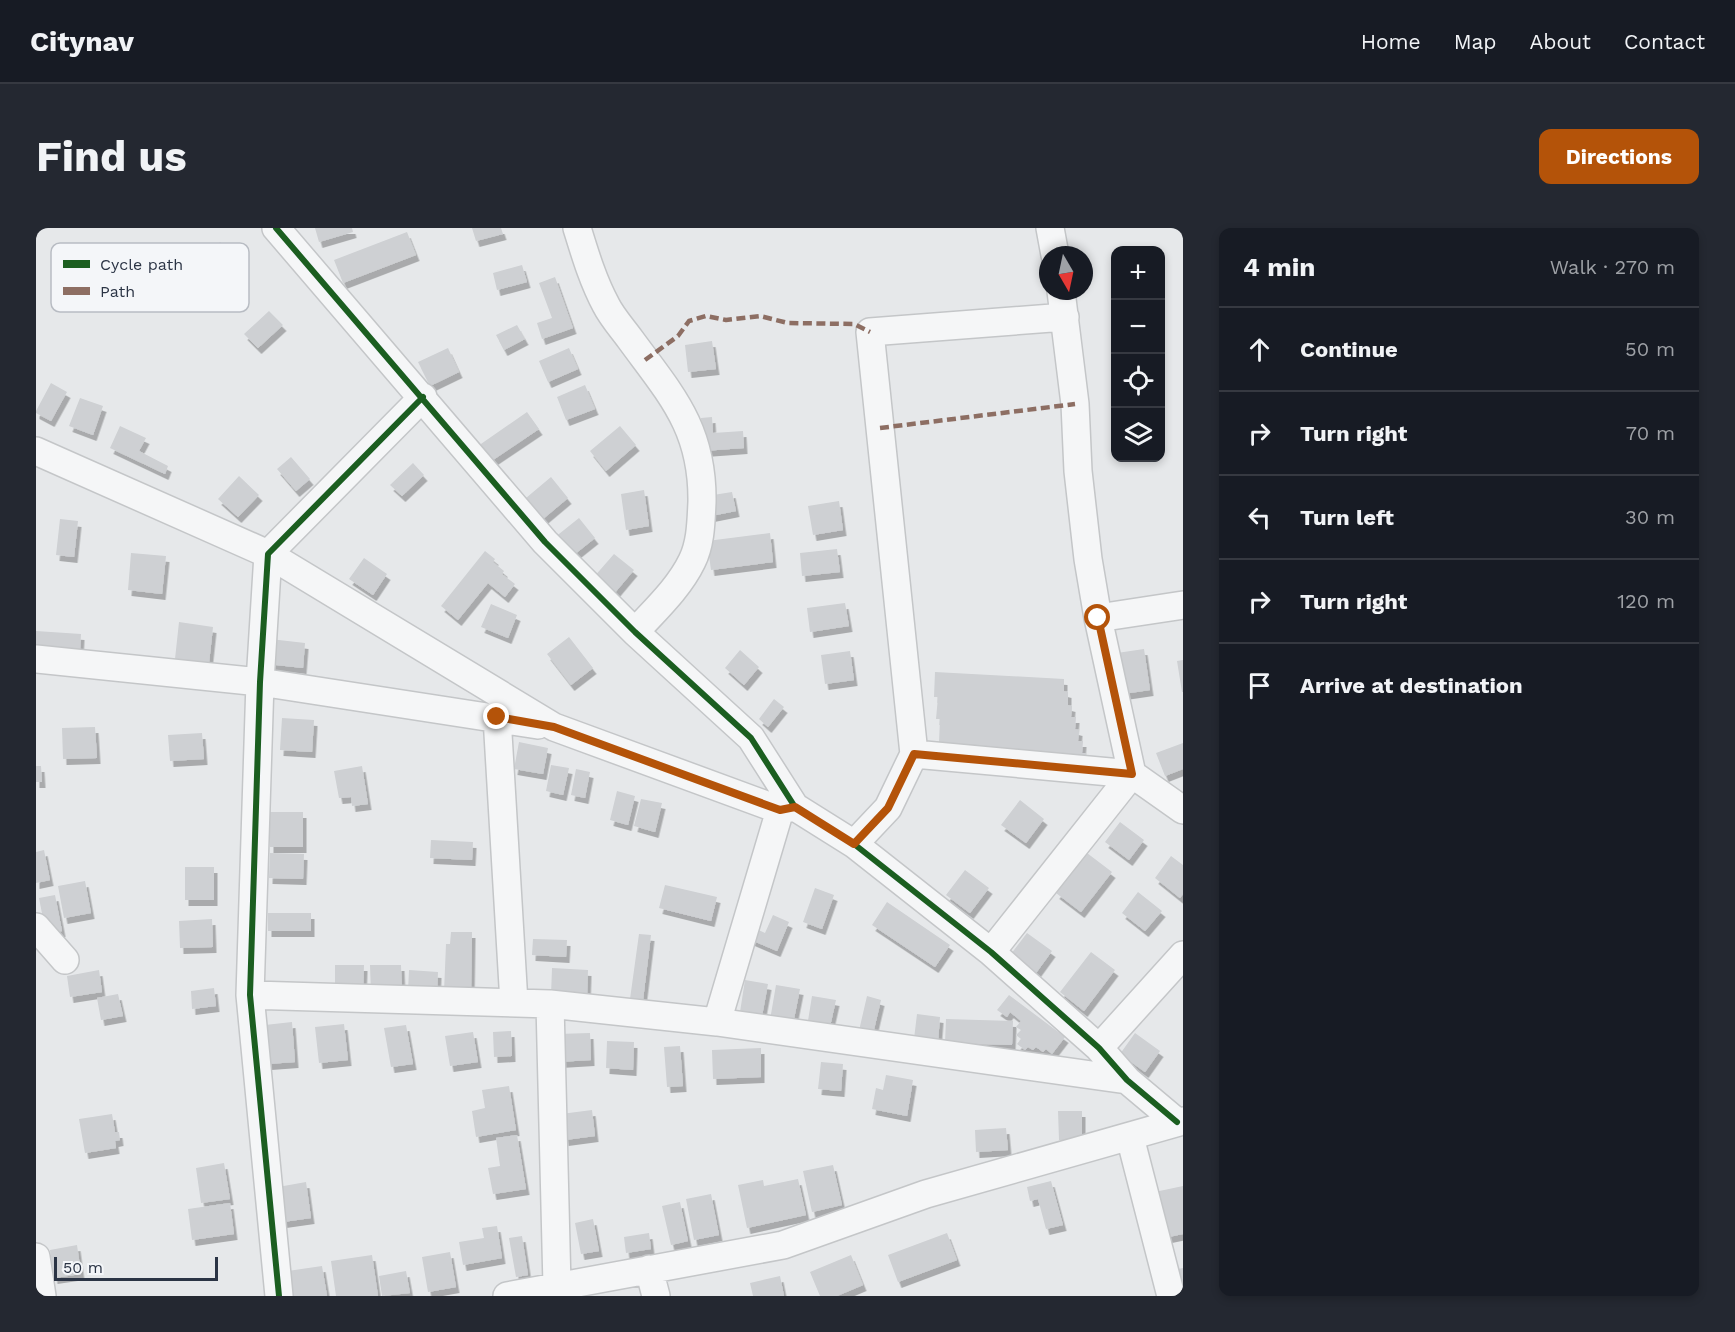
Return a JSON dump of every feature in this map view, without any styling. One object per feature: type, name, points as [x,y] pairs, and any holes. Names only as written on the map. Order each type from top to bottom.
[{"type":"street","points":[[276,228],[545,542],[635,632],[751,738],[788,809],[717,1022]]},
{"type":"street","points":[[577,228],[590,269],[606,307],[663,384],[689,425],[698,451],[702,483],[701,528],[693,560],[675,588],[635,632]]},
{"type":"street","points":[[1050,228],[1053,246]]},
{"type":"street","points":[[854,844],[888,808],[914,754],[870,332],[1063,304],[1075,404],[1078,471],[1088,559],[1098,618],[1132,774]]},
{"type":"street","points":[[279,1296],[250,995],[260,682],[268,554],[423,397]]},
{"type":"street","points":[[36,451],[268,554],[554,727]]},
{"type":"street","points":[[1098,618],[1183,605]]},
{"type":"street","points":[[36,659],[260,682],[554,727],[788,809],[854,844],[991,952],[1099,1048],[1127,1080],[1180,1121]]},
{"type":"street","points":[[497,717],[514,1003]]},
{"type":"street","points":[[914,754],[1132,774],[1183,810]]},
{"type":"street","points":[[991,952],[1132,774]]},
{"type":"street","points":[[36,927],[65,960]]},
{"type":"street","points":[[1099,1048],[1183,955]]},
{"type":"street","points":[[250,995],[550,1004],[717,1022],[1127,1080]]},
{"type":"street","points":[[550,1004],[557,1286]]},
{"type":"street","points":[[507,1296],[783,1245],[926,1194],[1180,1121]]},
{"type":"street","points":[[1130,1137],[1171,1296]]},
{"type":"street","points":[[36,1257],[42,1296]]},
{"type":"street","points":[[649,1269],[656,1296]]},
{"type":"building","points":[[315,228],[352,228],[353,232],[319,242]]},
{"type":"building","points":[[472,228],[501,228],[503,234],[476,241]]},
{"type":"building","points":[[407,232],[416,255],[343,283],[334,260]]},
{"type":"building","points":[[522,265],[527,282],[497,290],[493,273]]},
{"type":"building","points":[[555,277],[573,328],[542,339],[537,323],[552,318],[539,283]]},
{"type":"building","points":[[269,311],[283,325],[258,348],[244,334]]},
{"type":"building","points":[[517,325],[525,339],[504,350],[496,335]]},
{"type":"building","points":[[712,341],[716,369],[688,372],[685,345]]},
{"type":"building","points":[[448,348],[459,372],[430,386],[418,362]]},
{"type":"building","points":[[569,348],[578,369],[548,382],[539,361]]},
{"type":"building","points":[[51,383],[67,392],[51,421],[36,411]]},
{"type":"building","points":[[585,385],[595,409],[566,420],[557,397]]},
{"type":"building","points":[[80,398],[103,406],[93,435],[69,426]]},
{"type":"building","points":[[527,412],[539,429],[490,462],[478,446]]},
{"type":"building","points":[[712,417],[713,433],[743,431],[744,448],[703,451],[701,418]]},
{"type":"building","points":[[120,426],[146,438],[139,451],[168,466],[165,474],[110,448]]},
{"type":"building","points":[[620,426],[636,445],[606,471],[590,451]]},
{"type":"building","points":[[291,457],[310,479],[296,491],[277,469]]},
{"type":"building","points":[[413,463],[424,475],[402,496],[390,485]]},
{"type":"building","points":[[239,476],[259,495],[238,517],[218,499]]},
{"type":"building","points":[[551,477],[568,498],[543,519],[526,498]]},
{"type":"building","points":[[644,490],[649,526],[626,530],[621,494]]},
{"type":"building","points":[[732,492],[736,511],[711,516],[707,496]]},
{"type":"building","points":[[839,501],[843,530],[813,535],[808,506]]},
{"type":"building","points":[[579,518],[595,538],[570,558],[554,538]]},
{"type":"building","points":[[60,519],[78,521],[74,557],[56,555]]},
{"type":"building","points":[[770,533],[773,562],[711,570],[707,541]]},
{"type":"building","points":[[837,549],[840,572],[802,576],[800,553]]},
{"type":"building","points":[[485,551],[504,571],[502,574],[515,584],[505,597],[488,583],[458,620],[441,606]]},
{"type":"building","points":[[131,553],[166,556],[162,594],[128,590]]},
{"type":"building","points":[[614,554],[634,570],[613,595],[593,578]]},
{"type":"building","points":[[364,558],[387,574],[373,595],[349,579]]},
{"type":"building","points":[[845,603],[849,626],[810,632],[807,608]]},
{"type":"building","points":[[491,604],[517,615],[508,638],[481,627]]},
{"type":"building","points":[[179,622],[213,627],[209,663],[175,659]]},
{"type":"building","points":[[36,631],[81,634],[80,651],[36,649]]},
{"type":"building","points":[[569,637],[593,668],[571,685],[547,654]]},
{"type":"building","points":[[270,639],[305,643],[303,668],[267,664]]},
{"type":"building","points":[[1144,649],[1150,690],[1123,694],[1117,653]]},
{"type":"building","points":[[740,650],[759,667],[744,685],[725,668]]},
{"type":"building","points":[[850,651],[854,680],[825,684],[821,655]]},
{"type":"building","points":[[1183,660],[1183,692],[1182,692],[1177,661]]},
{"type":"building","points":[[935,672],[1064,679],[1064,691],[1068,692],[1068,705],[1072,706],[1071,717],[1076,717],[1075,729],[1079,730],[1078,741],[1083,741],[1082,753],[1086,753],[1085,761],[977,748],[978,745],[939,743],[940,719],[936,719],[938,697],[934,697]]},
{"type":"building","points":[[774,699],[784,707],[768,727],[759,719]]},
{"type":"building","points":[[282,718],[314,720],[312,752],[280,750]]},
{"type":"building","points":[[95,727],[97,758],[63,759],[62,728]]},
{"type":"building","points":[[202,733],[204,759],[170,761],[168,735]]},
{"type":"building","points":[[519,742],[548,748],[543,774],[514,769]]},
{"type":"building","points":[[1183,743],[1183,769],[1165,776],[1156,753]]},
{"type":"building","points":[[551,765],[569,768],[563,795],[546,791]]},
{"type":"building","points":[[36,766],[41,766],[42,782],[36,782]]},
{"type":"building","points":[[362,766],[368,804],[352,806],[351,797],[339,798],[334,771]]},
{"type":"building","points":[[576,769],[590,772],[585,798],[571,795]]},
{"type":"building","points":[[617,791],[635,796],[628,825],[610,820]]},
{"type":"building","points":[[641,799],[662,803],[655,832],[634,826]]},
{"type":"building","points":[[1020,800],[1044,819],[1026,843],[1001,825]]},
{"type":"building","points":[[270,812],[303,812],[303,847],[270,847]]},
{"type":"building","points":[[1120,822],[1144,840],[1129,860],[1105,842]]},
{"type":"building","points":[[431,840],[473,842],[472,860],[430,858]]},
{"type":"building","points":[[44,850],[50,880],[36,883],[36,852]]},
{"type":"building","points":[[270,853],[304,854],[303,879],[269,878]]},
{"type":"building","points":[[1087,853],[1112,872],[1081,912],[1056,893]]},
{"type":"building","points":[[1171,856],[1183,865],[1183,894],[1180,898],[1155,878]]},
{"type":"building","points":[[185,867],[214,867],[214,900],[185,900]]},
{"type":"building","points":[[965,870],[989,888],[970,913],[946,895]]},
{"type":"building","points":[[85,881],[91,913],[64,918],[58,886]]},
{"type":"building","points":[[665,885],[717,897],[711,921],[659,908]]},
{"type":"building","points":[[815,888],[834,895],[822,929],[803,922]]},
{"type":"building","points":[[1138,892],[1162,911],[1145,931],[1122,913]]},
{"type":"building","points":[[55,895],[62,931],[46,934],[39,898]]},
{"type":"building","points":[[887,902],[950,945],[935,967],[872,925]]},
{"type":"building","points":[[268,913],[311,913],[311,931],[268,931]]},
{"type":"building","points":[[773,915],[789,922],[777,951],[749,939],[754,928],[765,933]]},
{"type":"building","points":[[212,919],[213,947],[180,948],[179,921]]},
{"type":"building","points":[[451,932],[472,932],[471,993],[444,992],[446,944],[450,944]]},
{"type":"building","points":[[1027,933],[1052,951],[1036,973],[1011,954]]},
{"type":"building","points":[[639,934],[651,935],[643,1000],[630,999]]},
{"type":"building","points":[[533,939],[567,940],[566,957],[532,955]]},
{"type":"building","points":[[1091,952],[1115,970],[1084,1011],[1060,992]]},
{"type":"building","points":[[335,965],[364,965],[363,992],[335,992]]},
{"type":"building","points":[[370,965],[401,965],[402,992],[371,993]]},
{"type":"building","points":[[552,968],[588,970],[587,997],[551,995]]},
{"type":"building","points":[[99,970],[102,992],[70,997],[67,976]]},
{"type":"building","points":[[409,970],[438,972],[437,993],[408,991]]},
{"type":"building","points":[[745,980],[768,984],[762,1016],[740,1012]]},
{"type":"building","points":[[776,985],[800,989],[793,1024],[770,1020]]},
{"type":"building","points":[[214,988],[216,1006],[192,1009],[191,991]]},
{"type":"building","points":[[118,994],[123,1016],[101,1020],[97,998]]},
{"type":"building","points":[[1009,995],[1065,1037],[1052,1054],[1046,1049],[1043,1052],[1036,1047],[1033,1050],[1028,1047],[1025,1050],[1017,1044],[1021,1039],[1016,1035],[1021,1030],[1016,1027],[1021,1021],[1010,1012],[1007,1017],[997,1010]]},
{"type":"building","points":[[812,996],[836,1000],[829,1031],[807,1027]]},
{"type":"building","points":[[867,996],[881,1000],[872,1038],[858,1035]]},
{"type":"building","points":[[917,1014],[940,1017],[938,1042],[914,1039]]},
{"type":"building","points":[[946,1019],[1013,1021],[1012,1045],[945,1043]]},
{"type":"building","points":[[292,1022],[295,1062],[268,1064],[265,1025]]},
{"type":"building","points":[[344,1024],[348,1060],[319,1063],[315,1027]]},
{"type":"building","points":[[406,1025],[413,1064],[391,1067],[384,1028]]},
{"type":"building","points":[[511,1031],[512,1056],[494,1057],[493,1032]]},
{"type":"building","points":[[473,1032],[478,1062],[450,1066],[445,1036]]},
{"type":"building","points":[[590,1033],[591,1060],[558,1062],[557,1034]]},
{"type":"building","points":[[1135,1033],[1160,1051],[1145,1072],[1120,1054]]},
{"type":"building","points":[[607,1041],[634,1042],[633,1070],[606,1068]]},
{"type":"building","points":[[680,1046],[683,1086],[667,1087],[664,1047]]},
{"type":"building","points":[[761,1048],[761,1077],[713,1079],[712,1050]]},
{"type":"building","points":[[821,1062],[843,1064],[841,1091],[818,1089]]},
{"type":"building","points":[[886,1075],[913,1080],[907,1116],[872,1109],[876,1088],[883,1090]]},
{"type":"building","points":[[509,1086],[516,1130],[476,1137],[472,1111],[485,1108],[482,1090]]},
{"type":"building","points":[[592,1110],[595,1136],[565,1140],[561,1114]]},
{"type":"building","points":[[1058,1111],[1082,1111],[1082,1140],[1059,1140]]},
{"type":"building","points":[[112,1114],[115,1132],[119,1132],[120,1140],[115,1141],[116,1148],[85,1153],[79,1119]]},
{"type":"building","points":[[1006,1128],[1008,1150],[976,1152],[975,1130]]},
{"type":"building","points":[[517,1135],[526,1189],[493,1194],[488,1168],[500,1166],[496,1138]]},
{"type":"building","points":[[224,1163],[230,1199],[201,1203],[196,1168]]},
{"type":"building","points":[[833,1165],[842,1205],[812,1212],[803,1171]]},
{"type":"building","points":[[798,1179],[806,1215],[747,1228],[738,1185],[763,1180],[764,1186]]},
{"type":"building","points":[[1051,1181],[1063,1225],[1046,1229],[1038,1199],[1030,1201],[1027,1187]]},
{"type":"building","points":[[306,1182],[311,1218],[283,1222],[278,1187]]},
{"type":"building","points":[[1183,1186],[1183,1234],[1159,1239],[1150,1193]]},
{"type":"building","points":[[711,1194],[719,1235],[694,1240],[686,1199]]},
{"type":"building","points":[[680,1202],[688,1241],[671,1245],[662,1206]]},
{"type":"building","points":[[230,1203],[234,1234],[192,1240],[188,1209]]},
{"type":"building","points":[[593,1219],[599,1251],[581,1254],[575,1223]]},
{"type":"building","points":[[497,1226],[502,1258],[463,1265],[459,1242],[484,1238],[482,1228]]},
{"type":"building","points":[[649,1233],[651,1249],[626,1253],[624,1237]]},
{"type":"building","points":[[947,1233],[957,1260],[898,1282],[888,1255]]},
{"type":"building","points":[[522,1236],[528,1275],[516,1277],[509,1238]]},
{"type":"building","points":[[77,1245],[81,1274],[54,1278],[50,1250]]},
{"type":"building","points":[[450,1252],[456,1287],[428,1292],[422,1257]]},
{"type":"building","points":[[372,1255],[378,1296],[336,1296],[331,1261]]},
{"type":"building","points":[[851,1255],[863,1285],[837,1296],[820,1296],[810,1272]]},
{"type":"building","points":[[322,1266],[327,1296],[285,1296],[281,1272]]},
{"type":"building","points":[[1183,1268],[1183,1287],[1182,1287],[1178,1269]]},
{"type":"building","points":[[406,1271],[410,1293],[382,1296],[379,1276]]},
{"type":"building","points":[[780,1276],[784,1296],[753,1296],[750,1283]]},
{"type":"marked path","points":[[645,360],[678,336],[689,321],[706,316],[726,320],[760,316],[788,323],[854,324],[870,332]]},
{"type":"marked path","points":[[880,428],[1075,404]]},
{"type":"cycle path","points":[[276,228],[545,542],[635,632],[751,738],[795,807],[854,844],[991,952],[1099,1048],[1127,1080],[1177,1122]]},
{"type":"cycle path","points":[[279,1296],[250,995],[260,682],[268,554],[423,397]]},
{"type":"route","points":[[497,717],[554,727],[780,810],[795,807],[854,844],[888,808],[914,754],[1132,774],[1098,618]]}]
